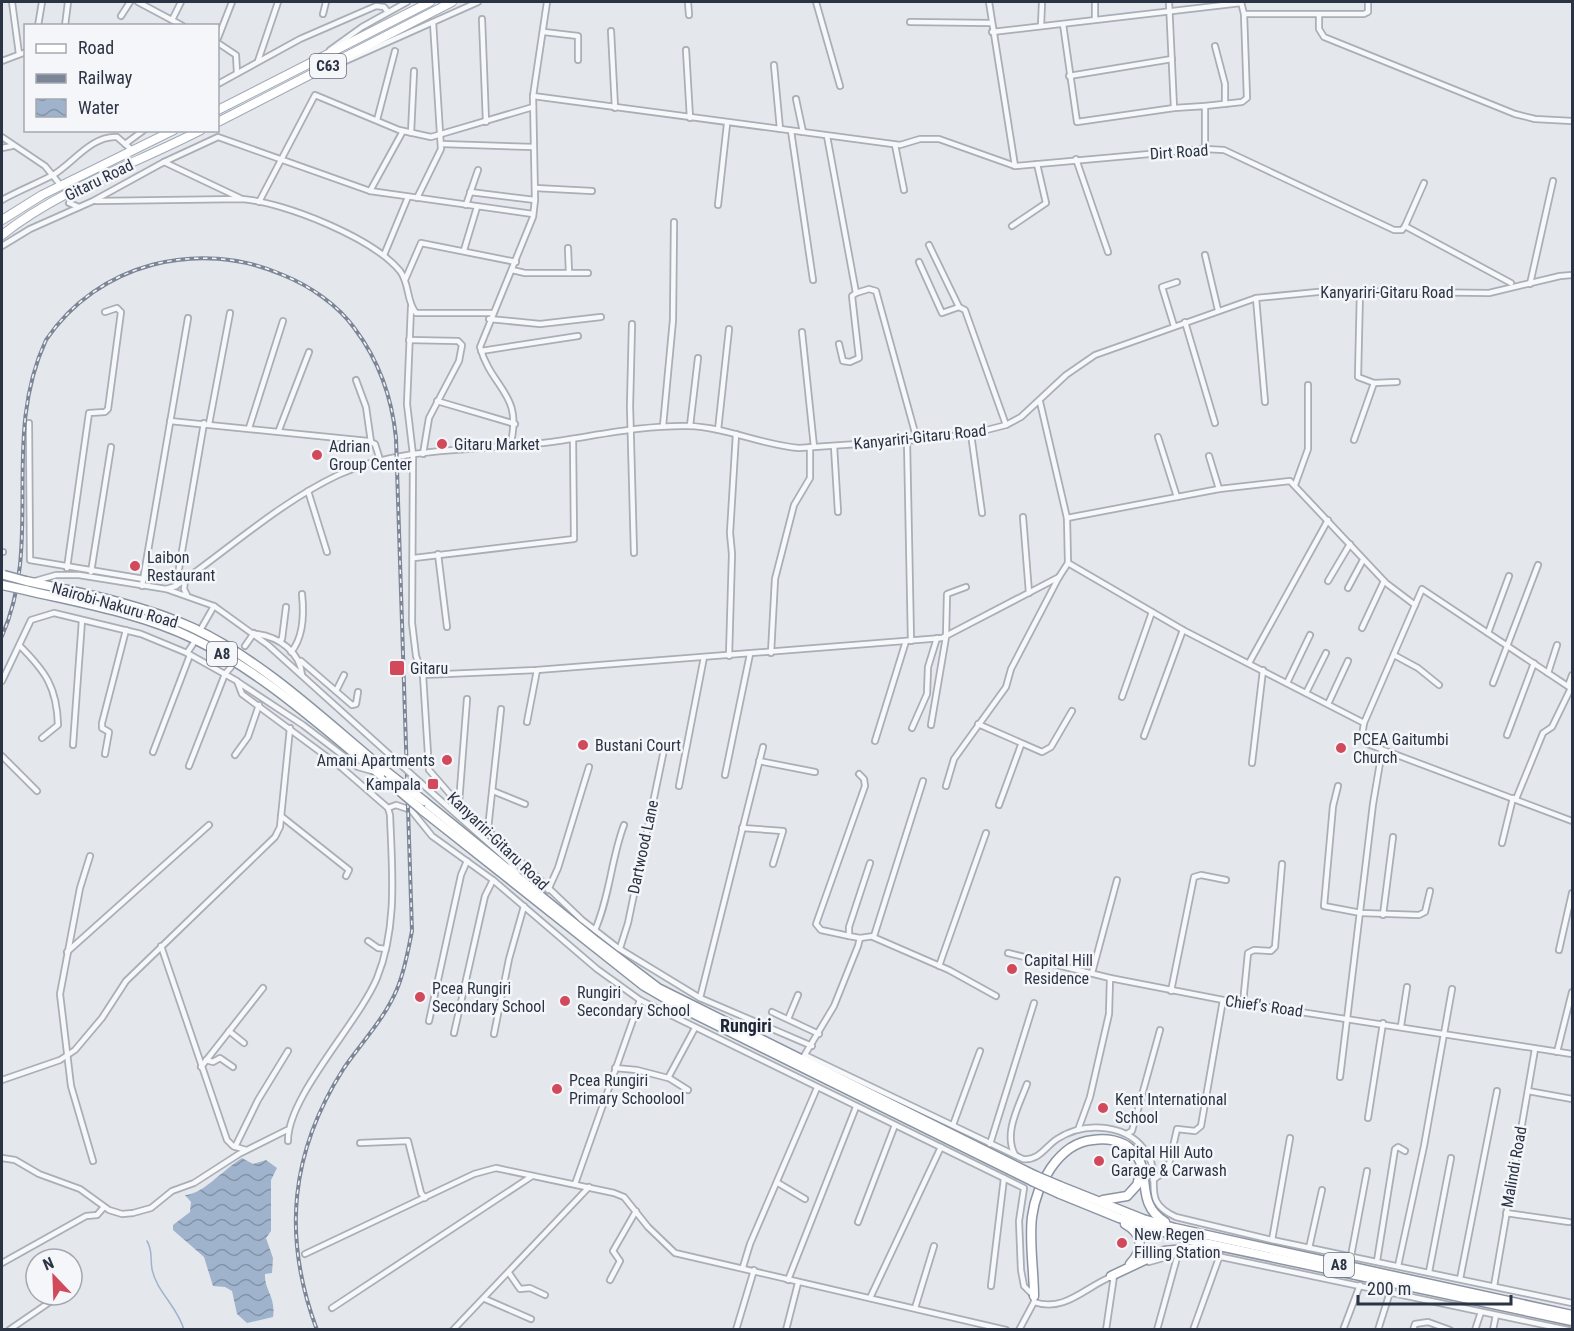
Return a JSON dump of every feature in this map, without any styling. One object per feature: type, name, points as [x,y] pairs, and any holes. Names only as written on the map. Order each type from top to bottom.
[{"type":"highway","name":"Nairobi-Nakuru Road","points":[[3,575],[191,637],[246,669],[375,771],[388,776]]},
{"type":"highway","name":"Nairobi-Nakuru Road","points":[[2,585],[28,584],[132,607],[176,621],[209,637],[250,663],[423,805]]},
{"type":"highway","name":"A8","points":[[423,805],[519,877],[596,941],[658,988],[803,1058],[1033,1178]]},
{"type":"highway","name":"A8","points":[[423,805],[626,974],[665,999],[1060,1190],[1083,1204],[1186,1239],[1252,1253],[1303,1269],[1572,1321]]},
{"type":"highway","points":[[1034,1299],[1031,1220],[1038,1194],[1065,1151],[1081,1142],[1101,1139],[1124,1144],[1132,1150],[1141,1166],[1148,1204],[1158,1217],[1175,1228]]},
{"type":"highway","points":[[1078,1195],[1111,1201],[1127,1196],[1137,1185],[1141,1166]]},
{"type":"highway","name":"A8","points":[[1060,1190],[1175,1228],[1213,1231],[1515,1310],[1572,1315]]},
{"type":"highway","points":[[1083,1204],[1136,1232],[1141,1246],[1135,1259],[1128,1266]]},
{"type":"highway","points":[[1113,1276],[1149,1256],[1181,1247],[1252,1253]]},
{"type":"main road","name":"C63","points":[[219,109],[430,2]]},
{"type":"main road","name":"C63","points":[[219,121],[452,2]]},
{"type":"main road","name":"Gitaru Road","points":[[2,220],[33,200],[170,132]]},
{"type":"main road","name":"Gitaru Road","points":[[2,236],[21,220],[52,203],[197,132]]},
{"type":"street","points":[[12,2],[19,54]]},
{"type":"street","points":[[38,24],[42,2]]},
{"type":"street","points":[[64,24],[68,2]]},
{"type":"street","points":[[121,16],[130,2]]},
{"type":"street","points":[[138,2],[179,24]]},
{"type":"street","points":[[172,20],[181,2]]},
{"type":"street","points":[[219,35],[232,2]]},
{"type":"street","points":[[257,63],[278,2]]},
{"type":"street","points":[[323,14],[326,2]]},
{"type":"street","points":[[313,62],[362,27],[407,2]]},
{"type":"street","points":[[318,71],[348,61],[478,2]]},
{"type":"street","points":[[510,446],[515,424],[511,404],[481,351],[480,345],[534,214],[533,96],[547,2]]},
{"type":"street","points":[[688,2],[689,15]]},
{"type":"street","points":[[816,2],[840,86]]},
{"type":"street","points":[[989,2],[1015,166]]},
{"type":"street","points":[[1041,26],[1042,2]]},
{"type":"street","points":[[1095,2],[1095,19]]},
{"type":"street","points":[[1169,2],[1174,108]]},
{"type":"street","points":[[992,32],[1241,2],[1244,14],[1247,98],[1242,102],[1174,108],[1077,122],[1063,24]]},
{"type":"street","points":[[1244,14],[1319,16],[1364,14],[1368,12],[1368,2]]},
{"type":"street","points":[[219,83],[300,39],[376,6],[384,7],[388,12]]},
{"type":"street","points":[[1319,16],[1319,29],[1324,37],[1515,114],[1534,119],[1572,121]]},
{"type":"street","points":[[482,19],[486,122]]},
{"type":"street","points":[[417,198],[440,154],[442,144],[433,22]]},
{"type":"street","points":[[910,22],[991,23]]},
{"type":"street","points":[[611,31],[615,108]]},
{"type":"street","points":[[544,32],[578,36],[578,60]]},
{"type":"street","points":[[219,45],[236,55],[237,73]]},
{"type":"street","points":[[1215,46],[1225,84],[1226,104]]},
{"type":"street","points":[[686,50],[690,118]]},
{"type":"street","points":[[377,120],[395,51]]},
{"type":"street","points":[[2,61],[24,53]]},
{"type":"street","points":[[1069,76],[1172,59]]},
{"type":"street","points":[[774,65],[780,129]]},
{"type":"street","points":[[411,133],[414,71]]},
{"type":"street","points":[[259,202],[315,94],[403,131],[440,136],[533,108]]},
{"type":"street","name":"Dirt Road","points":[[533,96],[894,145],[920,139],[939,139],[1015,166],[1205,149],[1232,153],[1394,230],[1401,230],[1405,226],[1512,283]]},
{"type":"street","points":[[796,99],[804,132]]},
{"type":"street","points":[[1205,149],[1206,106]]},
{"type":"street","points":[[718,205],[727,124]]},
{"type":"street","points":[[370,191],[403,131]]},
{"type":"street","points":[[792,131],[813,280]]},
{"type":"street","points":[[125,144],[141,132]]},
{"type":"street","points":[[827,135],[855,293],[852,300],[859,358],[850,362],[843,361],[839,344]]},
{"type":"street","points":[[2,246],[38,225],[93,201],[164,162],[218,136],[370,191],[534,214]]},
{"type":"street","points":[[2,137],[54,174],[58,182]]},
{"type":"street","points":[[2,200],[54,174],[78,154],[104,139],[117,137],[132,150]]},
{"type":"street","points":[[442,144],[534,147]]},
{"type":"street","points":[[894,145],[904,190]]},
{"type":"street","points":[[2,148],[12,146]]},
{"type":"street","points":[[1076,159],[1108,252]]},
{"type":"street","points":[[164,162],[242,199]]},
{"type":"street","points":[[1012,226],[1046,203],[1036,164]]},
{"type":"street","points":[[466,205],[478,170]]},
{"type":"street","points":[[1530,284],[1553,181]]},
{"type":"street","points":[[1405,226],[1424,183]]},
{"type":"street","points":[[535,188],[592,190]]},
{"type":"street","points":[[470,192],[535,200]]},
{"type":"street","points":[[384,255],[408,197]]},
{"type":"street","points":[[93,201],[242,199],[259,202],[342,232],[384,255],[405,280],[421,243],[516,262]]},
{"type":"street","points":[[69,203],[79,207]]},
{"type":"street","points":[[464,250],[477,207]]},
{"type":"street","points":[[663,426],[673,321],[674,222]]},
{"type":"street","points":[[929,245],[959,307],[967,316],[1006,425]]},
{"type":"street","points":[[568,248],[568,273]]},
{"type":"street","points":[[1205,255],[1218,310]]},
{"type":"street","points":[[919,262],[942,312],[959,307]]},
{"type":"street","points":[[512,270],[525,273],[588,273]]},
{"type":"street","name":"Kanyariri-Gitaru Road","points":[[166,589],[185,580],[308,491],[350,470],[380,460],[573,439],[663,426],[690,426],[718,430],[784,447],[907,441],[971,434],[1006,425],[1040,402],[1066,375],[1095,355],[1256,298],[1304,292],[1489,293],[1572,275]]},
{"type":"street","name":"Kanyariri-Gitaru Road","points":[[405,280],[411,307],[409,340],[411,366],[407,404],[413,455],[412,623],[416,656],[423,675],[429,770],[459,803],[548,890],[595,930],[700,998],[812,1046]]},
{"type":"street","points":[[1174,326],[1162,287],[1177,282]]},
{"type":"street","points":[[855,293],[869,289],[876,291],[917,440]]},
{"type":"street","points":[[1360,291],[1358,377],[1374,383],[1397,382]]},
{"type":"street","points":[[1256,298],[1265,402]]},
{"type":"street","points":[[411,307],[420,314],[492,313]]},
{"type":"street","points":[[67,568],[89,413],[105,412],[108,409],[121,312],[117,308],[105,312]]},
{"type":"street","points":[[176,586],[230,313]]},
{"type":"street","points":[[489,319],[540,324],[601,317]]},
{"type":"street","points":[[142,586],[188,318]]},
{"type":"street","points":[[249,428],[283,321]]},
{"type":"street","points":[[1185,322],[1215,423]]},
{"type":"street","points":[[632,324],[631,430],[634,553]]},
{"type":"street","points":[[718,430],[729,329]]},
{"type":"street","points":[[771,653],[775,579],[794,505],[810,478],[812,447],[802,332]]},
{"type":"street","points":[[481,351],[578,336]]},
{"type":"street","points":[[409,340],[458,341],[462,345],[459,361],[426,426],[423,454]]},
{"type":"street","points":[[279,430],[309,352]]},
{"type":"street","points":[[690,426],[698,358]]},
{"type":"street","points":[[356,380],[366,407],[371,442],[377,449],[380,460]]},
{"type":"street","points":[[1354,440],[1374,383]]},
{"type":"street","points":[[1295,485],[1308,449],[1308,385]]},
{"type":"street","points":[[438,401],[515,424]]},
{"type":"street","points":[[946,786],[954,759],[1006,687],[1011,669],[1068,563],[1068,518],[1040,402]]},
{"type":"street","points":[[171,421],[279,430],[371,442]]},
{"type":"street","points":[[29,423],[30,560],[67,568],[144,579]]},
{"type":"street","points":[[729,656],[732,554],[730,523],[736,434]]},
{"type":"street","points":[[971,434],[982,513]]},
{"type":"street","points":[[1158,437],[1177,497]]},
{"type":"street","points":[[414,558],[574,539],[573,439]]},
{"type":"street","points":[[875,741],[909,641],[907,441]]},
{"type":"street","points":[[834,446],[838,512]]},
{"type":"street","points":[[91,572],[111,447]]},
{"type":"street","points":[[1209,456],[1219,489]]},
{"type":"street","points":[[1068,518],[1219,489],[1284,480],[1295,485],[1384,581],[1415,605]]},
{"type":"street","points":[[308,491],[327,552]]},
{"type":"street","points":[[1023,517],[1029,593]]},
{"type":"street","points":[[1249,663],[1328,520]]},
{"type":"street","points":[[1328,581],[1350,544]]},
{"type":"street","points":[[438,555],[447,627]]},
{"type":"street","points":[[1348,588],[1364,560]]},
{"type":"street","points":[[1068,563],[1183,630],[1364,723]]},
{"type":"street","points":[[1493,683],[1538,565]]},
{"type":"street","points":[[28,584],[56,575],[79,575],[166,589],[214,606],[254,633],[302,675],[510,862],[519,877]]},
{"type":"street","points":[[1488,633],[1509,576]]},
{"type":"street","points":[[423,675],[537,670],[937,639],[946,637],[1059,577]]},
{"type":"street","points":[[185,580],[184,589],[187,596]]},
{"type":"street","points":[[1362,628],[1384,581]]},
{"type":"street","points":[[932,725],[946,637],[947,594],[966,587]]},
{"type":"street","points":[[1570,688],[1422,589],[1364,723],[1363,741],[1382,751],[1515,798],[1572,821]]},
{"type":"street","points":[[291,652],[299,643],[303,609],[302,594]]},
{"type":"street","points":[[202,627],[214,606]]},
{"type":"street","points":[[279,641],[282,639],[286,607]]},
{"type":"street","points":[[1122,697],[1152,612]]},
{"type":"street","points":[[2,681],[31,620],[54,613],[126,630],[159,639],[237,681],[303,724],[358,767],[375,771]]},
{"type":"street","points":[[73,745],[82,620]]},
{"type":"street","points":[[105,754],[109,732],[102,728],[102,723],[126,630]]},
{"type":"street","points":[[1144,736],[1183,630]]},
{"type":"street","points":[[254,633],[279,641],[354,705],[358,692]]},
{"type":"street","points":[[245,646],[254,633]]},
{"type":"street","points":[[1287,683],[1310,635]]},
{"type":"street","points":[[912,728],[927,694],[927,667],[937,639]]},
{"type":"street","points":[[153,752],[193,644]]},
{"type":"street","points":[[1548,673],[1557,645]]},
{"type":"street","points":[[20,646],[42,670],[53,689],[58,725],[42,738]]},
{"type":"street","points":[[1306,693],[1326,653]]},
{"type":"street","points":[[725,775],[750,654]]},
{"type":"street","points":[[1394,654],[1418,668],[1439,686]]},
{"type":"street","points":[[679,786],[704,657]]},
{"type":"street","points":[[301,661],[302,675]]},
{"type":"street","points":[[1328,704],[1348,661]]},
{"type":"street","points":[[1507,735],[1534,663]]},
{"type":"street","points":[[189,766],[225,675],[231,667]]},
{"type":"street","points":[[527,722],[537,670]]},
{"type":"street","points":[[1252,764],[1263,670]]},
{"type":"street","points":[[336,691],[344,675]]},
{"type":"street","points":[[1502,843],[1515,798],[1543,733],[1552,727],[1570,688],[1572,675]]},
{"type":"street","points":[[237,681],[242,694],[290,728],[388,808],[393,889],[386,949],[376,979],[314,1077],[287,1130],[288,1141]]},
{"type":"street","points":[[459,803],[467,699]]},
{"type":"street","points":[[235,755],[248,737],[259,705]]},
{"type":"street","points":[[488,829],[501,709]]},
{"type":"street","points":[[978,724],[1040,752],[1048,750],[1072,711]]},
{"type":"street","points":[[2,1080],[66,1056],[90,1034],[126,981],[272,841],[279,830],[290,728]]},
{"type":"street","name":"Dartwood Lane","points":[[620,948],[628,923],[664,745]]},
{"type":"street","points":[[999,805],[1021,745]]},
{"type":"street","points":[[700,998],[763,747]]},
{"type":"street","points":[[1340,1077],[1373,804],[1382,751]]},
{"type":"street","points":[[2,756],[37,791]]},
{"type":"street","points":[[759,761],[815,772]]},
{"type":"street","points":[[548,890],[558,868],[589,767]]},
{"type":"street","points":[[859,774],[864,779],[865,786],[816,925],[821,930],[849,936],[873,937],[939,966],[996,996]]},
{"type":"street","points":[[873,937],[923,781]]},
{"type":"street","points":[[1338,786],[1333,806],[1323,903],[1327,907],[1361,913],[1423,914],[1430,891]]},
{"type":"street","points":[[493,791],[525,804]]},
{"type":"street","points":[[388,808],[396,806],[411,810],[432,836],[493,880],[597,969],[640,1000],[1025,1190],[1019,1221],[1021,1270],[1024,1286],[1034,1299],[1050,1306],[1062,1304],[1113,1276],[1178,1254],[1201,1251],[1303,1269],[1360,1285],[1392,1288],[1480,1312],[1496,1315],[1515,1310],[1568,1329]]},
{"type":"street","points":[[281,816],[349,870],[346,876]]},
{"type":"street","points":[[67,952],[209,825]]},
{"type":"street","points":[[595,930],[606,902],[616,847],[624,825]]},
{"type":"street","points":[[742,828],[783,831],[773,864]]},
{"type":"street","points":[[939,966],[986,833]]},
{"type":"street","points":[[1383,915],[1394,837]]},
{"type":"street","points":[[90,856],[67,952],[60,994],[71,1086],[93,1161]]},
{"type":"street","points":[[429,1021],[467,861]]},
{"type":"street","points":[[510,862],[526,868]]},
{"type":"street","points":[[849,936],[870,863]]},
{"type":"street","points":[[1244,1003],[1248,953],[1254,950],[1271,951],[1275,947],[1282,864]]},
{"type":"street","points":[[1171,991],[1194,877],[1201,875],[1226,880]]},
{"type":"street","points":[[454,1033],[485,896],[493,880]]},
{"type":"street","points":[[1092,973],[1117,880]]},
{"type":"street","points":[[1559,950],[1572,892]]},
{"type":"street","points":[[494,1034],[509,959],[524,906]]},
{"type":"street","points":[[860,938],[839,995],[819,1034],[803,1058],[1029,1160],[1037,1157],[1056,1140],[1078,1130],[1102,1128],[1128,1134],[1137,1141],[1150,1160],[1154,1200],[1164,1211],[1213,1231]]},
{"type":"street","points":[[368,941],[378,948],[386,949]]},
{"type":"street","points":[[161,946],[227,1140],[235,1147],[246,1150]]},
{"type":"street","name":"Chief's Road","points":[[1008,953],[1171,991],[1572,1054]]},
{"type":"street","points":[[1078,1130],[1090,1097],[1109,1014],[1110,978]]},
{"type":"street","points":[[1401,1026],[1407,987]]},
{"type":"street","points":[[201,1067],[263,988]]},
{"type":"street","points":[[1398,1266],[1452,989]]},
{"type":"street","points":[[1557,1052],[1572,992]]},
{"type":"street","points":[[788,1019],[798,995]]},
{"type":"street","points":[[576,1185],[640,1000]]},
{"type":"street","points":[[1153,1180],[1168,1169],[1177,1129],[1195,1131],[1202,1126],[1223,1000]]},
{"type":"street","points":[[990,1144],[1034,1003]]},
{"type":"street","points":[[772,1012],[819,1034]]},
{"type":"street","points":[[1368,1118],[1383,1023]]},
{"type":"street","points":[[669,1078],[695,1028]]},
{"type":"street","points":[[1128,1134],[1132,1131],[1160,1030]]},
{"type":"street","points":[[229,1031],[244,1043]]},
{"type":"street","name":"Malindi Road","points":[[1494,1286],[1535,1049]]},
{"type":"street","points":[[235,1147],[258,1100],[288,1051]]},
{"type":"street","points":[[953,1125],[980,1051]]},
{"type":"street","points":[[206,1060],[210,1062],[220,1058],[233,1067]]},
{"type":"street","points":[[615,1068],[637,1070],[669,1078],[688,1090]]},
{"type":"street","points":[[1015,1155],[1010,1145],[1010,1134],[1027,1084]]},
{"type":"street","points":[[742,1267],[818,1088]]},
{"type":"street","points":[[1528,1090],[1572,1099]]},
{"type":"street","points":[[1460,1280],[1497,1091]]},
{"type":"street","points":[[788,1280],[856,1107]]},
{"type":"street","points":[[858,1222],[895,1125]]},
{"type":"street","points":[[1101,1139],[1102,1128]]},
{"type":"street","points":[[2,1158],[15,1160],[39,1174],[80,1189],[104,1207],[122,1214],[151,1208],[172,1191],[194,1183],[246,1150],[287,1130]]},
{"type":"street","points":[[1272,1240],[1290,1138]]},
{"type":"street","points":[[360,1143],[408,1142],[421,1193],[425,1198]]},
{"type":"street","points":[[870,1298],[941,1147]]},
{"type":"street","points":[[1377,1261],[1395,1149],[1398,1147],[1406,1151]]},
{"type":"street","points":[[1429,1272],[1451,1158]]},
{"type":"street","points":[[305,1254],[487,1169],[589,1187],[620,1195],[675,1253],[1006,1329]]},
{"type":"street","points":[[1351,1256],[1367,1171]]},
{"type":"street","points":[[332,1308],[532,1176]]},
{"type":"street","points":[[991,1286],[1004,1178]]},
{"type":"street","points":[[778,1183],[805,1199]]},
{"type":"street","points":[[453,1329],[485,1299],[589,1187]]},
{"type":"street","points":[[1309,1248],[1322,1190]]},
{"type":"street","points":[[2,1263],[86,1216],[97,1215],[104,1207]]},
{"type":"street","points":[[610,1280],[620,1261],[613,1251],[636,1211]]},
{"type":"street","points":[[1506,1213],[1569,1222]]},
{"type":"street","points":[[1246,1239],[1272,1240],[1572,1303]]},
{"type":"street","points":[[915,1308],[934,1246]]},
{"type":"street","points":[[1157,1329],[1178,1254]]},
{"type":"street","points":[[1193,1329],[1220,1255]]},
{"type":"street","points":[[736,1329],[754,1270]]},
{"type":"street","points":[[509,1273],[520,1289],[530,1288],[545,1295]]},
{"type":"street","points":[[1106,1329],[1113,1276]]},
{"type":"street","points":[[786,1329],[798,1282]]},
{"type":"street","points":[[1342,1329],[1360,1285]]},
{"type":"street","points":[[1378,1329],[1392,1288]]},
{"type":"street","points":[[1515,1310],[1519,1291]]},
{"type":"street","points":[[485,1299],[531,1319]]},
{"type":"street","points":[[1019,1329],[1034,1299]]},
{"type":"street","points":[[9,1329],[42,1307]]},
{"type":"street","points":[[1475,1329],[1480,1312]]},
{"type":"street","points":[[1493,1329],[1496,1315]]},
{"type":"street","points":[[1413,1329],[1415,1324],[1422,1321],[1449,1329]]},
{"type":"water","points":[[242,1158],[253,1164],[266,1160],[277,1168],[271,1180],[271,1231],[266,1238],[273,1258],[272,1273],[265,1274],[266,1285],[272,1298],[273,1317],[247,1323],[237,1314],[232,1291],[225,1287],[213,1286],[204,1257],[173,1230],[173,1225],[190,1212],[191,1202],[185,1195],[199,1191]]},
{"type":"waterway","points":[[147,1241],[154,1277],[184,1330]]},
{"type":"railway","points":[[2,636],[14,600],[20,564],[23,452],[26,415],[33,377],[46,340],[68,314],[93,292],[122,276],[152,265],[185,259],[218,259],[251,264],[293,279],[323,297],[348,320],[371,354],[383,380],[388,394],[396,438],[412,931],[402,975],[392,1000],[344,1068],[326,1100],[312,1131],[302,1163],[297,1196],[296,1228],[299,1262],[317,1330]]},
{"type":"place","name":"Gitaru Market","points":[[442,444]]},
{"type":"place","name":"Adrian Group Center","points":[[317,455]]},
{"type":"place","name":"Laibon Restaurant","points":[[135,566]]},
{"type":"place","name":"Gitaru","points":[[397,668]]},
{"type":"place","name":"Bustani Court","points":[[583,745]]},
{"type":"place","name":"PCEA Gaitumbi Church","points":[[1341,748]]},
{"type":"place","name":"Amani Apartments","points":[[447,760]]},
{"type":"place","name":"Kampala","points":[[433,784]]},
{"type":"place","name":"Capital Hill Residence","points":[[1012,969]]},
{"type":"place","name":"Pcea Rungiri Secondary School","points":[[420,997]]},
{"type":"place","name":"Rungiri Secondary School","points":[[565,1001]]},
{"type":"place","name":"Pcea Rungiri Primary Schoolool","points":[[557,1089]]},
{"type":"place","name":"Kent International School","points":[[1103,1108]]},
{"type":"place","name":"Capital Hill Auto Garage & Carwash","points":[[1099,1161]]},
{"type":"place","name":"New Regen Filling Station","points":[[1122,1243]]},
{"type":"district","name":"Rungiri","points":[[746,1025]]}]
